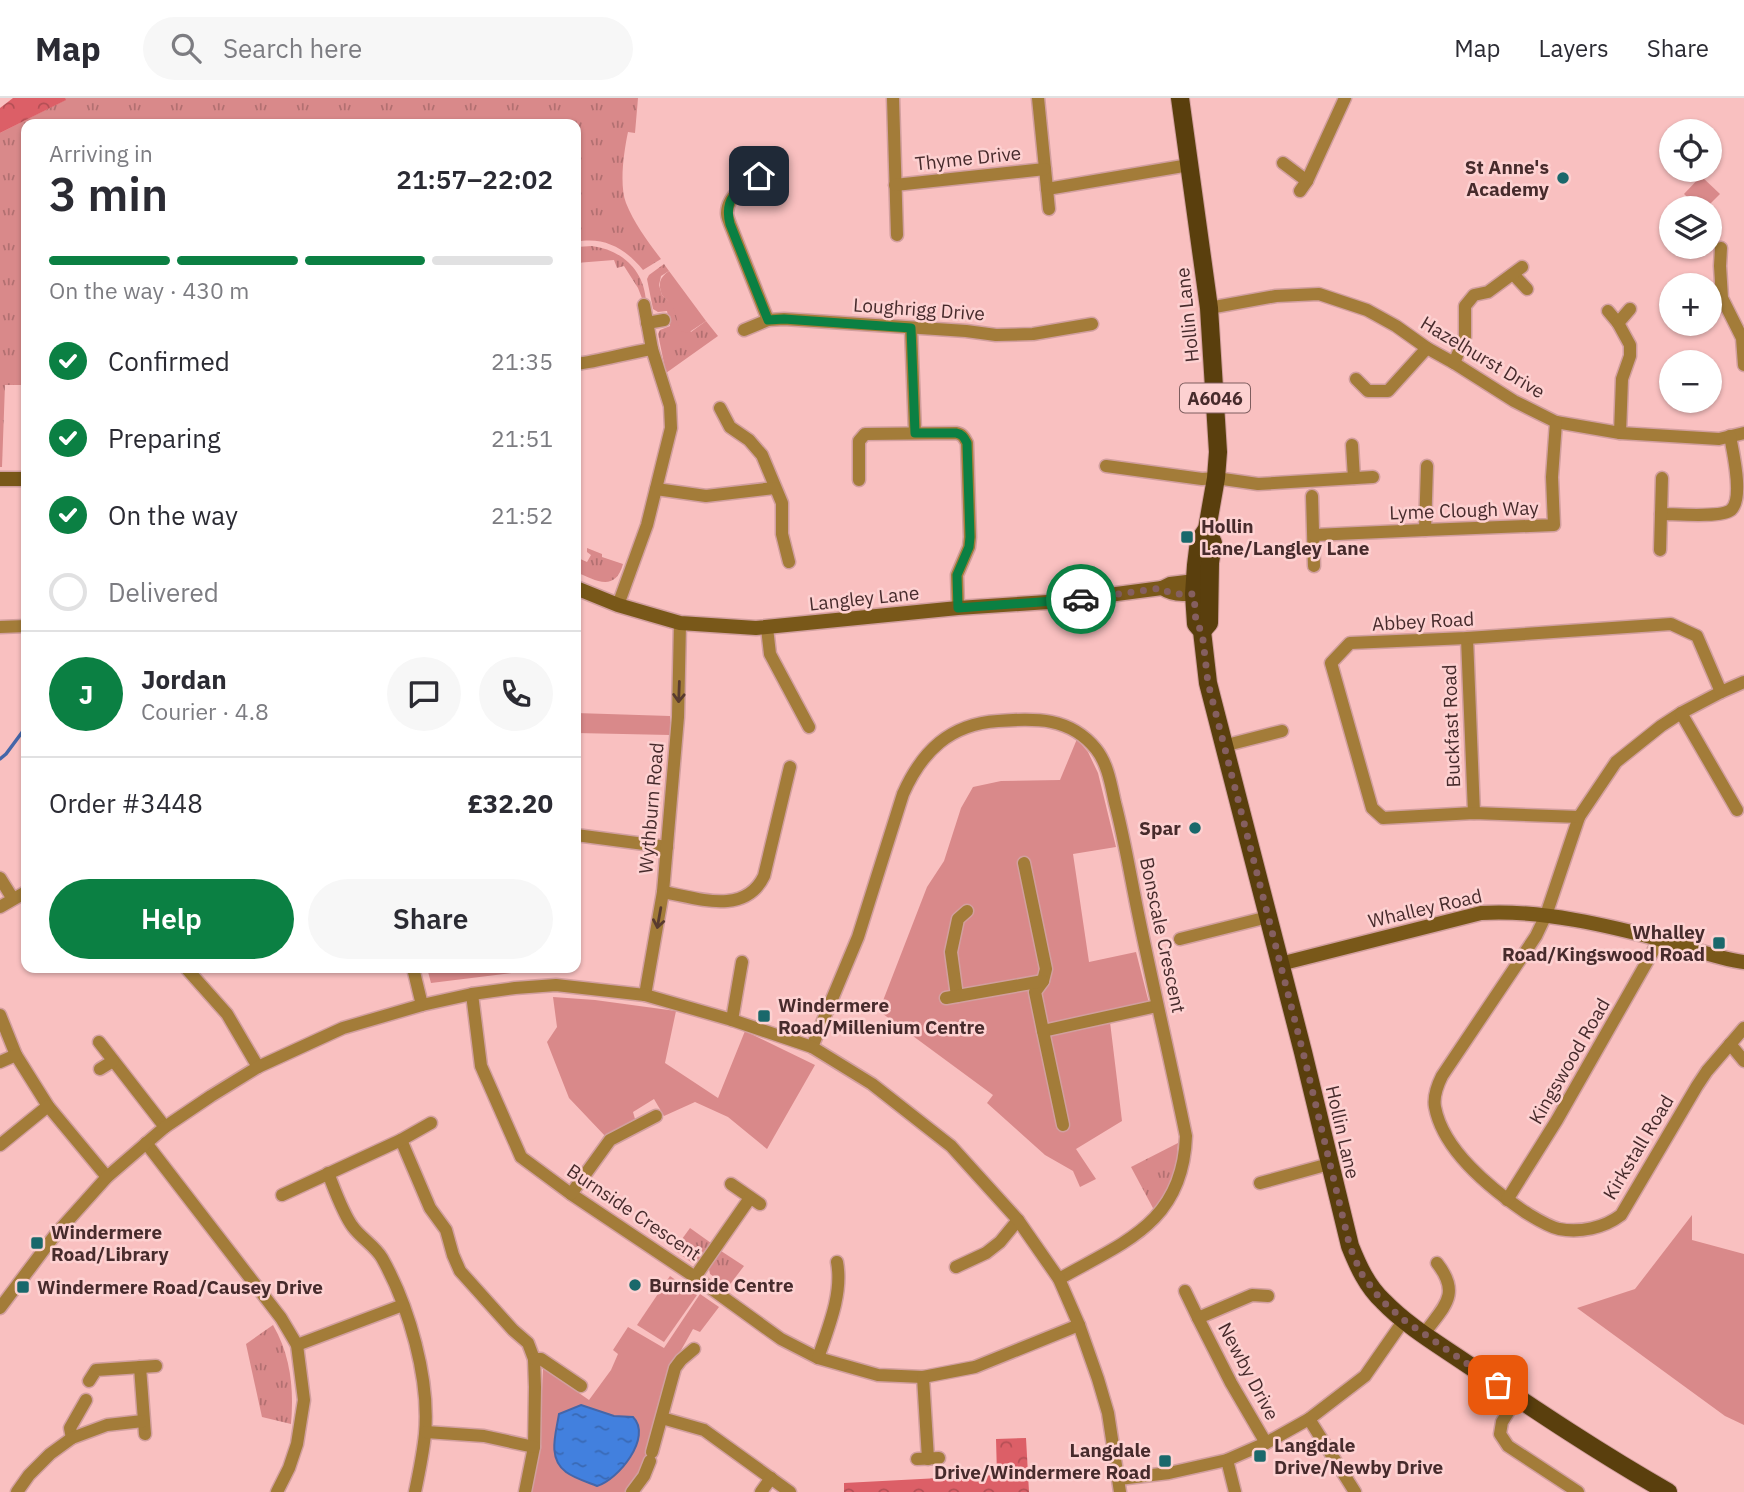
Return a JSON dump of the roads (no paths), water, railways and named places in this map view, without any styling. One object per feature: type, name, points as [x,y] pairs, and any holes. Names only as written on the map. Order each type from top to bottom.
[{"type":"main road","name":"Hollin Lane","points":[[1180,98],[1209,308],[1218,452],[1208,529],[1199,541],[1200,588],[1196,624],[1202,631],[1208,683],[1223,746],[1303,1052],[1350,1247],[1361,1273],[1381,1300],[1404,1320],[1517,1398],[1668,1492]]},
{"type":"street","points":[[893,98],[897,235]]},
{"type":"street","points":[[1038,98],[1049,209]]},
{"type":"street","points":[[1283,163],[1303,186],[1345,98]]},
{"type":"street","points":[[768,320],[727,213],[737,190],[780,163]]},
{"type":"street","points":[[1047,189],[1189,165]]},
{"type":"street","name":"Thyme Drive","points":[[895,185],[1045,169]]},
{"type":"street","points":[[1718,259],[1715,267],[1722,298],[1742,338],[1744,365]]},
{"type":"street","points":[[1454,363],[1465,337],[1465,306],[1474,295],[1488,292],[1518,271],[1527,289]]},
{"type":"street","name":"Hazelhurst Drive","points":[[1209,308],[1276,296],[1319,294],[1367,310],[1514,401],[1556,422],[1620,433],[1719,439],[1744,433]]},
{"type":"street","points":[[618,605],[640,545],[671,428],[670,406],[652,349],[644,305]]},
{"type":"street","points":[[1618,323],[1630,309]]},
{"type":"street","points":[[1608,311],[1630,345],[1630,356],[1622,379],[1620,433]]},
{"type":"street","name":"Loughrigg Drive","points":[[744,330],[768,320],[784,319],[996,335],[1033,334],[1092,324]]},
{"type":"street","points":[[647,323],[664,320]]},
{"type":"street","points":[[911,328],[915,433]]},
{"type":"street","points":[[1356,379],[1368,391],[1388,391],[1427,348]]},
{"type":"street","points":[[581,364],[652,349]]},
{"type":"street","points":[[720,408],[730,427],[749,440],[762,455],[782,503],[782,534],[789,562]]},
{"type":"street","name":"Lyme Clough Way","points":[[1314,536],[1554,526],[1552,477],[1556,422]]},
{"type":"street","points":[[859,480],[859,441],[865,434],[961,434],[967,443],[970,537],[969,547],[957,575],[958,608]]},
{"type":"street","points":[[1661,514],[1718,514],[1731,510],[1737,502],[1739,491],[1730,436]]},
{"type":"street","points":[[1352,445],[1354,478]]},
{"type":"street","points":[[1106,466],[1258,484],[1373,477]]},
{"type":"street","points":[[1425,530],[1433,483],[1427,466]]},
{"type":"street","points":[[1660,551],[1662,478]]},
{"type":"street","points":[[0,480],[21,480]]},
{"type":"street","points":[[656,489],[706,496],[774,488]]},
{"type":"street","points":[[1312,496],[1314,566]]},
{"type":"street","name":"Langley Lane","points":[[581,590],[618,605],[680,623],[767,628],[958,608],[1063,601],[1162,588],[1171,594],[1200,588]]},
{"type":"street","name":"Wythburn Road","points":[[645,995],[663,892],[678,718],[680,623]]},
{"type":"street","name":"Abbey Road","points":[[1579,817],[1474,813],[1383,818],[1372,808],[1331,663],[1350,643],[1671,624],[1697,636],[1721,692]]},
{"type":"street","points":[[0,627],[21,626]]},
{"type":"street","points":[[767,628],[770,654],[808,727]]},
{"type":"street","name":"Buckfast Road","points":[[1467,638],[1474,813]]},
{"type":"street","name":"Kirkstall Road","points":[[1744,682],[1681,713],[1616,762],[1579,817],[1546,915],[1531,945],[1437,1085],[1435,1106],[1439,1121],[1456,1150],[1475,1172],[1507,1200],[1533,1217],[1559,1228],[1588,1229],[1613,1221],[1621,1215],[1697,1086],[1744,1028]]},
{"type":"street","points":[[1681,713],[1737,810]]},
{"type":"street","name":"Bonscale Crescent","points":[[812,1047],[858,937],[903,794],[910,778],[928,754],[949,735],[979,723],[995,721],[1042,719],[1072,729],[1082,736],[1096,749],[1108,772],[1186,1136],[1181,1177],[1165,1207],[1133,1237],[1059,1279]]},
{"type":"street","points":[[1223,746],[1282,731]]},
{"type":"street","points":[[663,892],[729,902],[740,899],[757,887],[764,876],[790,767]]},
{"type":"street","points":[[581,836],[667,847]]},
{"type":"street","points":[[1024,863],[1046,969],[1043,981],[1035,992],[1063,1125]]},
{"type":"street","points":[[0,878],[13,899]]},
{"type":"street","points":[[0,907],[21,895]]},
{"type":"street","points":[[967,911],[958,919],[951,952],[952,997],[1043,981]]},
{"type":"street","name":"Whalley Road","points":[[1280,964],[1481,913],[1506,912],[1546,915],[1660,939],[1744,962]]},
{"type":"street","points":[[1180,939],[1268,917]]},
{"type":"street","name":"Kingswood Road","points":[[1507,1200],[1557,1120],[1660,939]]},
{"type":"street","points":[[732,1020],[742,962]]},
{"type":"street","points":[[190,973],[227,1014],[258,1067]]},
{"type":"street","points":[[414,973],[422,1005]]},
{"type":"street","points":[[0,1308],[55,1235],[107,1177],[165,1127],[258,1067],[343,1028],[422,1005],[472,994],[556,985],[645,995],[812,1047],[872,1084],[951,1146],[1018,1220],[1059,1279],[1098,1379],[1108,1413],[1120,1486],[1227,1460],[1266,1443],[1309,1419],[1365,1376],[1404,1320]]},
{"type":"street","name":"Burnside Crescent","points":[[472,994],[481,1066],[521,1157],[781,1339],[818,1358],[878,1375],[923,1377],[975,1367],[1079,1325]]},
{"type":"street","points":[[1043,1031],[1157,1006]]},
{"type":"street","points":[[0,1015],[16,1055],[48,1106],[107,1177]]},
{"type":"street","points":[[99,1042],[165,1127]]},
{"type":"street","points":[[1730,1044],[1744,1061]]},
{"type":"street","points":[[0,1062],[16,1055]]},
{"type":"street","points":[[100,1069],[113,1060]]},
{"type":"street","points":[[0,1145],[48,1106]]},
{"type":"street","points":[[571,1194],[610,1140],[656,1116]]},
{"type":"street","points":[[282,1195],[401,1140],[431,1123]]},
{"type":"street","points":[[401,1140],[430,1208],[446,1230],[460,1271],[528,1343],[534,1359],[534,1447],[525,1492]]},
{"type":"street","points":[[146,1143],[281,1318],[297,1345],[304,1400],[297,1444],[277,1492]]},
{"type":"street","points":[[1260,1183],[1329,1164]]},
{"type":"street","points":[[327,1173],[351,1225],[381,1256],[403,1305],[419,1357],[426,1400],[426,1432],[415,1492]]},
{"type":"street","points":[[695,1277],[755,1201],[731,1184]]},
{"type":"street","points":[[956,1267],[986,1253],[1000,1242],[1018,1220]]},
{"type":"street","points":[[818,1358],[832,1316],[839,1274],[837,1262]]},
{"type":"street","points":[[1424,1334],[1448,1300],[1450,1292],[1447,1278],[1437,1264]]},
{"type":"street","name":"Newby Drive","points":[[1185,1291],[1231,1382],[1266,1443]]},
{"type":"street","name":"Newby Drive","points":[[1198,1318],[1252,1295],[1268,1296]]},
{"type":"street","points":[[297,1345],[403,1305]]},
{"type":"street","points":[[632,1492],[644,1476],[651,1456],[675,1368],[694,1349]]},
{"type":"street","points":[[534,1359],[541,1359],[581,1385]]},
{"type":"street","points":[[89,1381],[96,1370],[156,1366]]},
{"type":"street","points":[[18,1492],[29,1475],[50,1454],[72,1438],[107,1425],[144,1428],[140,1367]]},
{"type":"street","points":[[923,1377],[928,1459]]},
{"type":"street","points":[[1517,1398],[1502,1422],[1500,1434],[1508,1446],[1578,1492]]},
{"type":"street","points":[[72,1438],[70,1428],[86,1400]]},
{"type":"street","points":[[662,1418],[704,1430],[790,1492]]},
{"type":"street","points":[[1309,1419],[1355,1492]]},
{"type":"street","points":[[426,1432],[484,1436],[534,1447]]},
{"type":"street","points":[[1227,1460],[1235,1492]]},
{"type":"street","points":[[761,1492],[771,1478]]},
{"type":"water","points":[[581,1405],[614,1416],[633,1417],[638,1425],[639,1435],[630,1457],[614,1476],[597,1486],[566,1472],[556,1460],[555,1437],[559,1414]]},
{"type":"waterway","points":[[0,759],[21,734]]},
{"type":"place","name":"St Anne's Academy","points":[[1563,178]]},
{"type":"place","name":"Hollin Lane/Langley Lane","points":[[1187,537]]},
{"type":"place","name":"Spar","points":[[1195,828]]},
{"type":"place","name":"Whalley Road/Kingswood Road","points":[[1719,943]]},
{"type":"place","name":"Windermere Road/Millenium Centre","points":[[764,1016]]},
{"type":"place","name":"Windermere Road/Library","points":[[37,1243]]},
{"type":"place","name":"Burnside Centre","points":[[635,1285]]},
{"type":"place","name":"Windermere Road/Causey Drive","points":[[23,1287]]},
{"type":"place","name":"Langdale Drive/Newby Drive","points":[[1260,1456]]},
{"type":"place","name":"Langdale Drive/Windermere Road","points":[[1165,1461]]}]
